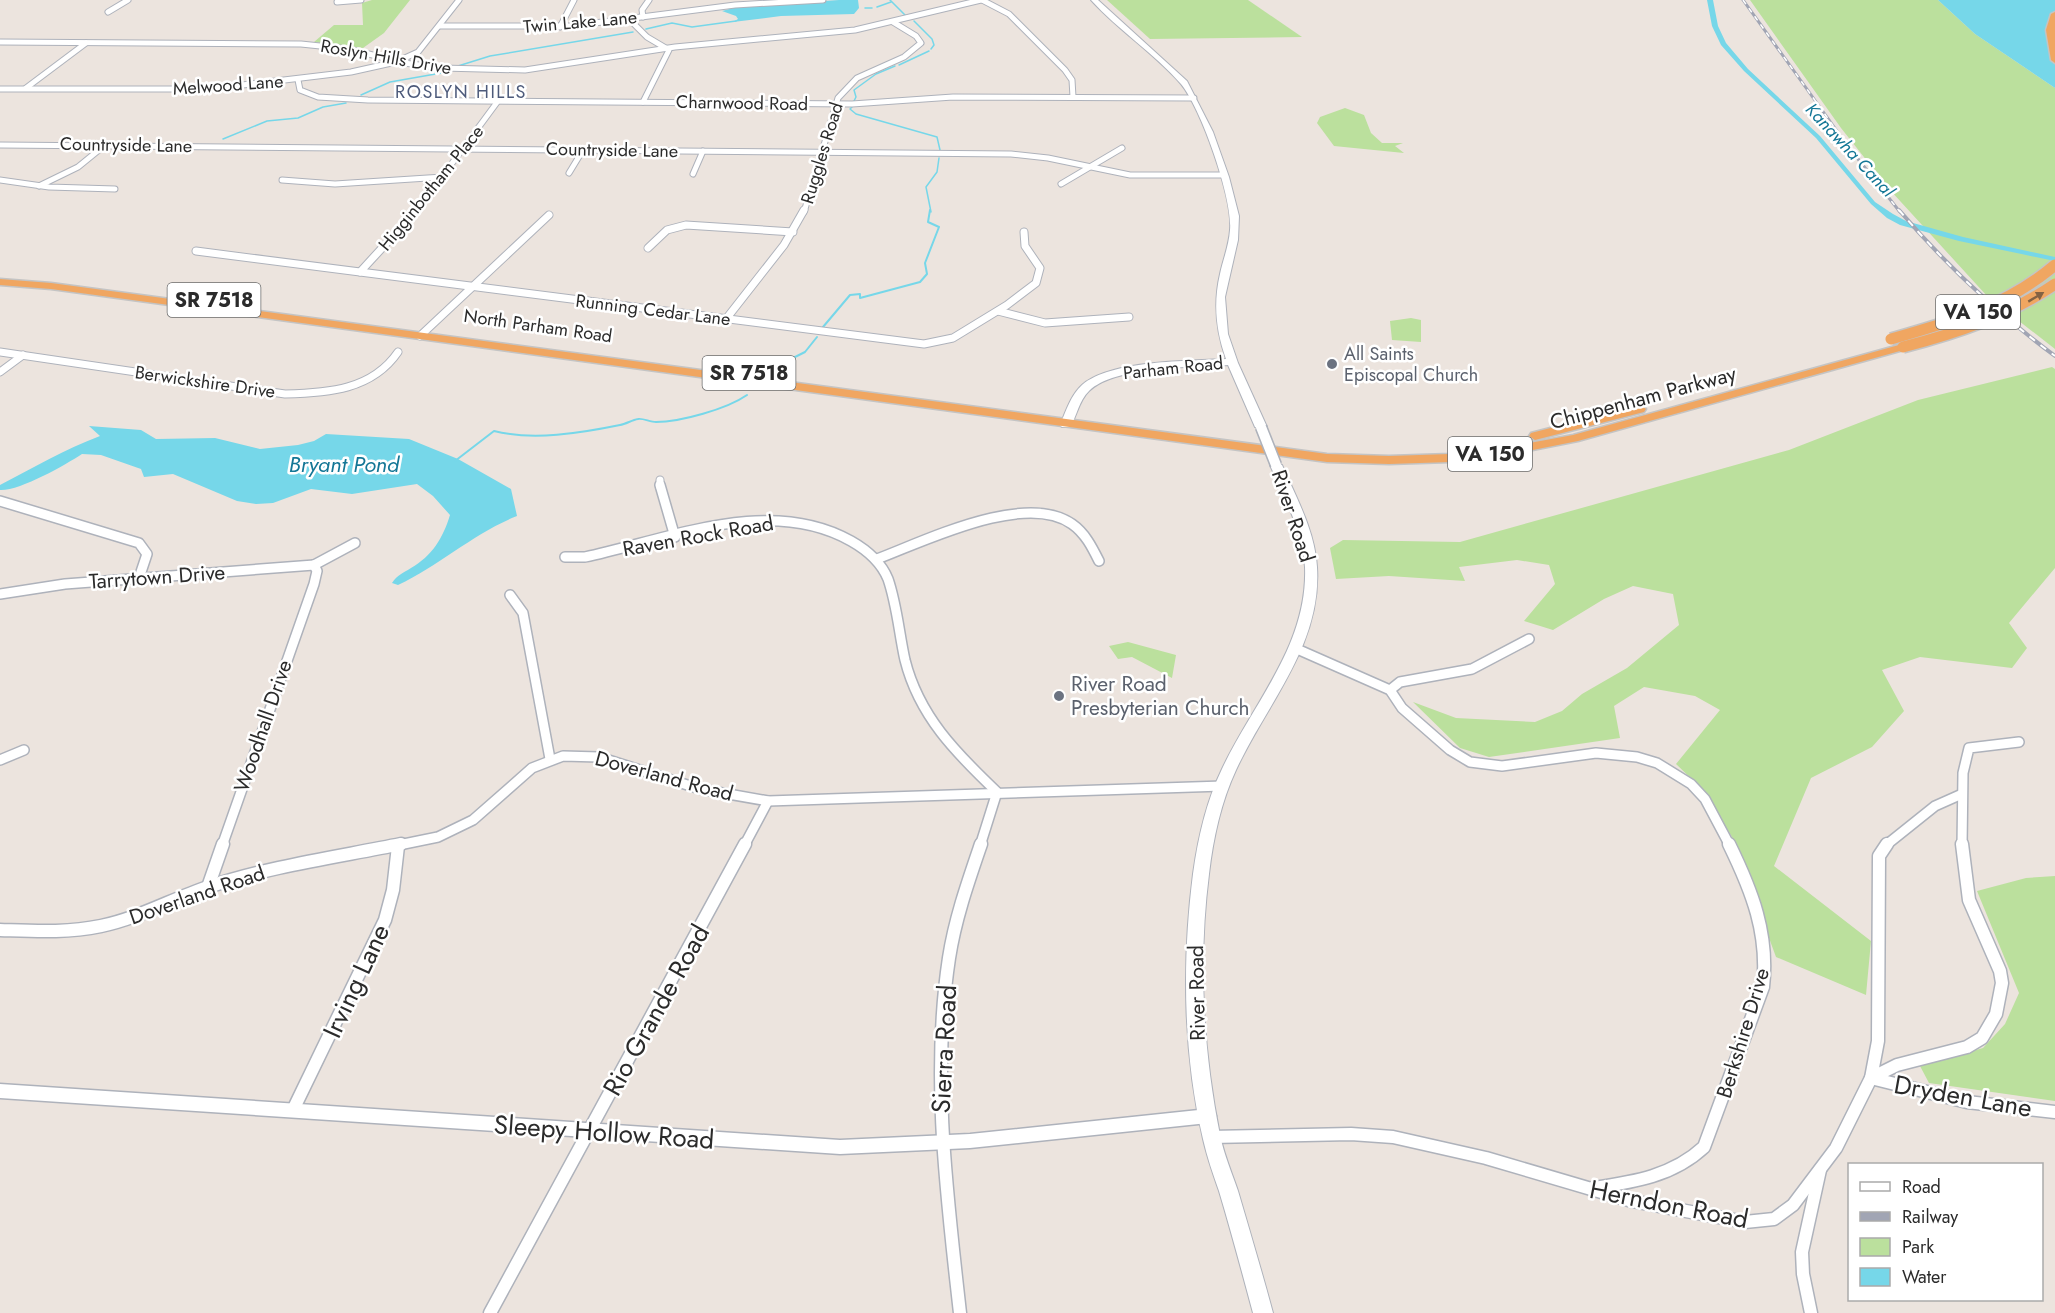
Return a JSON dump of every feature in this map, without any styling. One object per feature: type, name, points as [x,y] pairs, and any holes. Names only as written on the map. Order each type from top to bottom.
[{"type":"highway","points":[[2055,14],[2050,30],[2055,60]]},
{"type":"highway","name":"Chippenham Parkway","points":[[1068,420],[1311,447],[1382,451],[1458,448],[1561,430],[1962,318],[1996,304],[2025,288],[2055,265]]},
{"type":"highway","name":"North Parham Road","points":[[0,275],[60,280],[423,333]]},
{"type":"highway","name":"North Parham Road","points":[[0,282],[51,286],[423,333],[1068,420]]},
{"type":"highway","name":"Chippenham Parkway","points":[[1068,420],[1327,458],[1396,460],[1479,455],[1562,441],[1903,347],[1988,321],[2034,298],[2055,284]]},
{"type":"main road","name":"River Road","points":[[1094,0],[1171,70],[1194,98],[1222,175],[1235,222],[1221,287],[1221,320],[1234,362],[1301,527],[1311,567],[1309,608],[1297,649],[1249,731],[1223,786],[1207,840],[1195,948],[1195,1019],[1211,1137],[1263,1313]]},
{"type":"main road","name":"Parham Road","points":[[1068,420],[1084,390],[1106,377],[1148,368],[1234,362]]},
{"type":"street","points":[[108,12],[128,0]]},
{"type":"street","points":[[337,2],[361,0]]},
{"type":"street","points":[[440,26],[459,0]]},
{"type":"street","points":[[560,27],[574,0]]},
{"type":"street","points":[[643,17],[642,10],[649,0]]},
{"type":"street","name":"Twin Lake Lane","points":[[440,26],[560,27],[735,5],[823,0]]},
{"type":"street","points":[[981,0],[1003,10],[1017,21],[1065,70],[1072,80],[1073,97]]},
{"type":"street","name":"Roslyn Hills Drive","points":[[0,42],[308,44],[361,51],[396,62],[458,70],[525,70],[668,48],[837,33],[981,0]]},
{"type":"street","points":[[629,19],[646,37],[668,48],[668,55],[643,102]]},
{"type":"street","name":"Ruggles Road","points":[[726,319],[793,232],[806,207],[837,104],[845,87],[855,78],[918,48],[921,43],[916,36],[893,22]]},
{"type":"street","name":"Melwood Lane","points":[[0,89],[209,89],[298,80],[396,62],[422,49],[440,26]]},
{"type":"street","points":[[25,89],[86,43]]},
{"type":"street","name":"Charnwood Road","points":[[298,80],[303,92],[318,97],[498,101],[837,104],[953,96],[1194,98]]},
{"type":"street","name":"Higginbotham Place","points":[[360,272],[387,246],[443,177],[498,101]]},
{"type":"street","name":"Countryside Lane","points":[[0,145],[1023,155],[1138,176],[1222,175]]},
{"type":"street","points":[[39,186],[78,167],[105,145]]},
{"type":"street","points":[[1061,184],[1122,148]]},
{"type":"street","points":[[569,173],[583,150]]},
{"type":"street","points":[[693,174],[703,151]]},
{"type":"street","points":[[282,180],[335,184],[443,177]]},
{"type":"street","points":[[0,180],[39,186],[93,190],[115,189]]},
{"type":"street","points":[[423,333],[549,216]]},
{"type":"street","points":[[648,248],[667,230],[686,225],[793,232]]},
{"type":"street","name":"Running Cedar Lane","points":[[196,251],[897,342],[934,344],[953,338],[1030,289],[1040,276],[1039,264],[1022,240],[1024,232]]},
{"type":"street","points":[[998,311],[1045,323],[1129,317]]},
{"type":"street","name":"Berwickshire Drive","points":[[0,352],[250,390],[299,395],[333,391],[355,385],[384,370],[398,352]]},
{"type":"street","points":[[0,372],[23,356]]},
{"type":"street","points":[[660,480],[661,495],[675,537]]},
{"type":"street","points":[[0,501],[139,543],[147,554],[139,578]]},
{"type":"street","points":[[997,792],[940,733],[920,702],[907,665],[888,580],[877,559],[993,516],[1034,512],[1059,518],[1080,530],[1093,545],[1099,561]]},
{"type":"street","name":"Raven Rock Road","points":[[565,557],[585,557],[756,522],[796,521],[833,532],[861,546],[877,559]]},
{"type":"street","points":[[314,565],[356,543]]},
{"type":"street","name":"Tarrytown Drive","points":[[0,594],[53,585],[314,565]]},
{"type":"street","name":"Woodhall Drive","points":[[208,887],[314,584],[317,571],[314,565]]},
{"type":"street","points":[[510,595],[523,613],[550,759]]},
{"type":"street","points":[[1390,690],[1400,682],[1472,669],[1529,639]]},
{"type":"street","name":"Berkshire Drive","points":[[1297,649],[1390,690],[1396,701],[1447,748],[1477,764],[1503,766],[1592,752],[1628,755],[1669,769],[1692,785],[1706,800],[1753,895],[1766,941],[1763,987],[1704,1147],[1685,1163],[1657,1175],[1588,1189]]},
{"type":"street","points":[[1871,1078],[1914,1058],[1974,1044],[1982,1038],[1996,1014],[2002,983],[2000,971],[1966,889],[1963,870],[1963,762],[1970,748],[2019,742]]},
{"type":"street","points":[[0,760],[24,750]]},
{"type":"street","name":"Doverland Road","points":[[0,930],[63,932],[102,926],[152,911],[208,887],[265,871],[438,837],[464,826],[524,774],[550,759],[578,754],[593,755],[700,789],[768,801],[1223,786]]},
{"type":"street","name":"Sierra Road","points":[[960,1313],[942,1143],[944,1022],[949,959],[997,792]]},
{"type":"street","name":"Herndon Road","points":[[1211,1137],[1331,1134],[1393,1137],[1476,1155],[1588,1189],[1690,1214],[1745,1222],[1763,1221],[1786,1213],[1836,1148],[1871,1078],[1878,1041],[1879,856],[1883,847],[1935,806],[1962,794]]},
{"type":"street","name":"Rio Grande Road","points":[[490,1313],[768,801]]},
{"type":"street","name":"Irving Lane","points":[[293,1110],[385,920],[398,867],[398,846]]},
{"type":"street","name":"Dryden Lane","points":[[1871,1078],[1967,1102],[2055,1112]]},
{"type":"street","name":"Sleepy Hollow Road","points":[[0,1091],[840,1147],[942,1143],[1208,1116]]},
{"type":"street","points":[[1810,1313],[1803,1274],[1802,1252],[1820,1168]]},
{"type":"green space","points":[[372,0],[410,0],[384,33],[363,48],[314,42],[334,25],[363,25],[362,3]]},
{"type":"green space","points":[[1107,0],[1248,0],[1302,37],[1150,39]]},
{"type":"green space","points":[[1750,0],[1938,0],[1975,34],[2055,88],[2055,349],[1987,296],[1890,190],[1841,128]]},
{"type":"green space","points":[[1345,108],[1364,115],[1371,133],[1382,143],[1403,143],[1395,146],[1404,153],[1334,146],[1317,123],[1320,117]]},
{"type":"green space","points":[[1411,318],[1421,320],[1421,342],[1392,340],[1390,321]]},
{"type":"green space","points":[[2052,367],[2055,369],[2055,568],[2009,623],[2027,648],[2012,668],[1920,657],[1882,670],[1904,711],[1872,747],[1811,778],[1774,866],[1871,941],[1866,995],[1776,957],[1732,837],[1702,789],[1676,764],[1720,710],[1695,696],[1644,687],[1614,706],[1620,738],[1489,757],[1460,748],[1413,702],[1456,718],[1535,722],[1562,711],[1582,694],[1627,668],[1679,625],[1673,594],[1633,586],[1604,599],[1553,630],[1524,621],[1555,584],[1549,565],[1517,560],[1459,567],[1465,581],[1389,576],[1336,579],[1330,548],[1343,540],[1460,542],[1789,450],[1918,400]]},
{"type":"green space","points":[[1128,642],[1176,655],[1172,678],[1132,657],[1118,659],[1109,646]]},
{"type":"green space","points":[[2055,876],[2055,1101],[1929,1083],[1920,1066],[1983,1048],[2005,1024],[2019,993],[1977,891],[2026,878]]},
{"type":"water","points":[[858,0],[859,8],[854,14],[781,16],[733,22],[738,19],[736,16],[722,11],[737,7]]},
{"type":"water","points":[[1938,0],[2055,0],[2055,88],[1975,34]]},
{"type":"water","name":"Bryant Pond","points":[[89,426],[141,430],[156,439],[215,438],[260,449],[298,445],[314,441],[326,434],[409,439],[458,459],[511,489],[517,516],[486,531],[398,585],[392,583],[398,576],[425,558],[436,546],[450,515],[433,496],[417,484],[352,494],[311,489],[273,503],[256,504],[237,501],[173,474],[144,477],[141,469],[101,455],[82,454],[30,482],[0,490],[0,485],[100,436]]},
{"type":"waterway","points":[[890,0],[905,15]]},
{"type":"waterway","name":"Kanawha Canal","points":[[1710,0],[1715,26],[1723,44],[1746,70],[1818,137],[1873,203],[1890,216],[1903,223],[1962,239],[2055,259]]},
{"type":"waterway","points":[[877,7],[891,2]]},
{"type":"waterway","points":[[865,8],[872,8]]},
{"type":"waterway","points":[[646,29],[672,23],[692,27],[736,21]]},
{"type":"waterway","points":[[914,21],[932,39],[934,45],[931,49]]},
{"type":"waterway","points":[[458,66],[490,56],[633,32]]},
{"type":"waterway","points":[[899,65],[929,51]]},
{"type":"waterway","points":[[853,103],[856,97],[854,90],[876,74],[895,66]]},
{"type":"waterway","points":[[361,95],[390,82],[447,72]]},
{"type":"waterway","points":[[223,139],[267,121],[298,118],[323,107],[346,103]]},
{"type":"waterway","points":[[852,107],[850,109],[856,114],[937,137],[940,150]]},
{"type":"waterway","points":[[931,212],[926,187],[937,172],[939,158]]},
{"type":"waterway","points":[[823,327],[850,295],[860,294],[860,298],[920,282],[927,274],[925,263],[939,227],[928,222],[930,210]]},
{"type":"waterway","points":[[781,364],[805,352],[817,337]]},
{"type":"waterway","points":[[455,461],[494,431],[541,436],[605,428],[638,419],[654,422],[666,421],[716,410],[747,395]]},
{"type":"railway","points":[[1743,0],[1847,145],[1900,212]]},
{"type":"railway","points":[[1899,210],[1973,288],[2055,356]]},
{"type":"place","name":"All Saints Episcopal Church","points":[[1332,364]]},
{"type":"place","name":"River Road Presbyterian Church","points":[[1059,696]]},
{"type":"district","name":"ROSLYN HILLS","points":[[461,92]]}]
